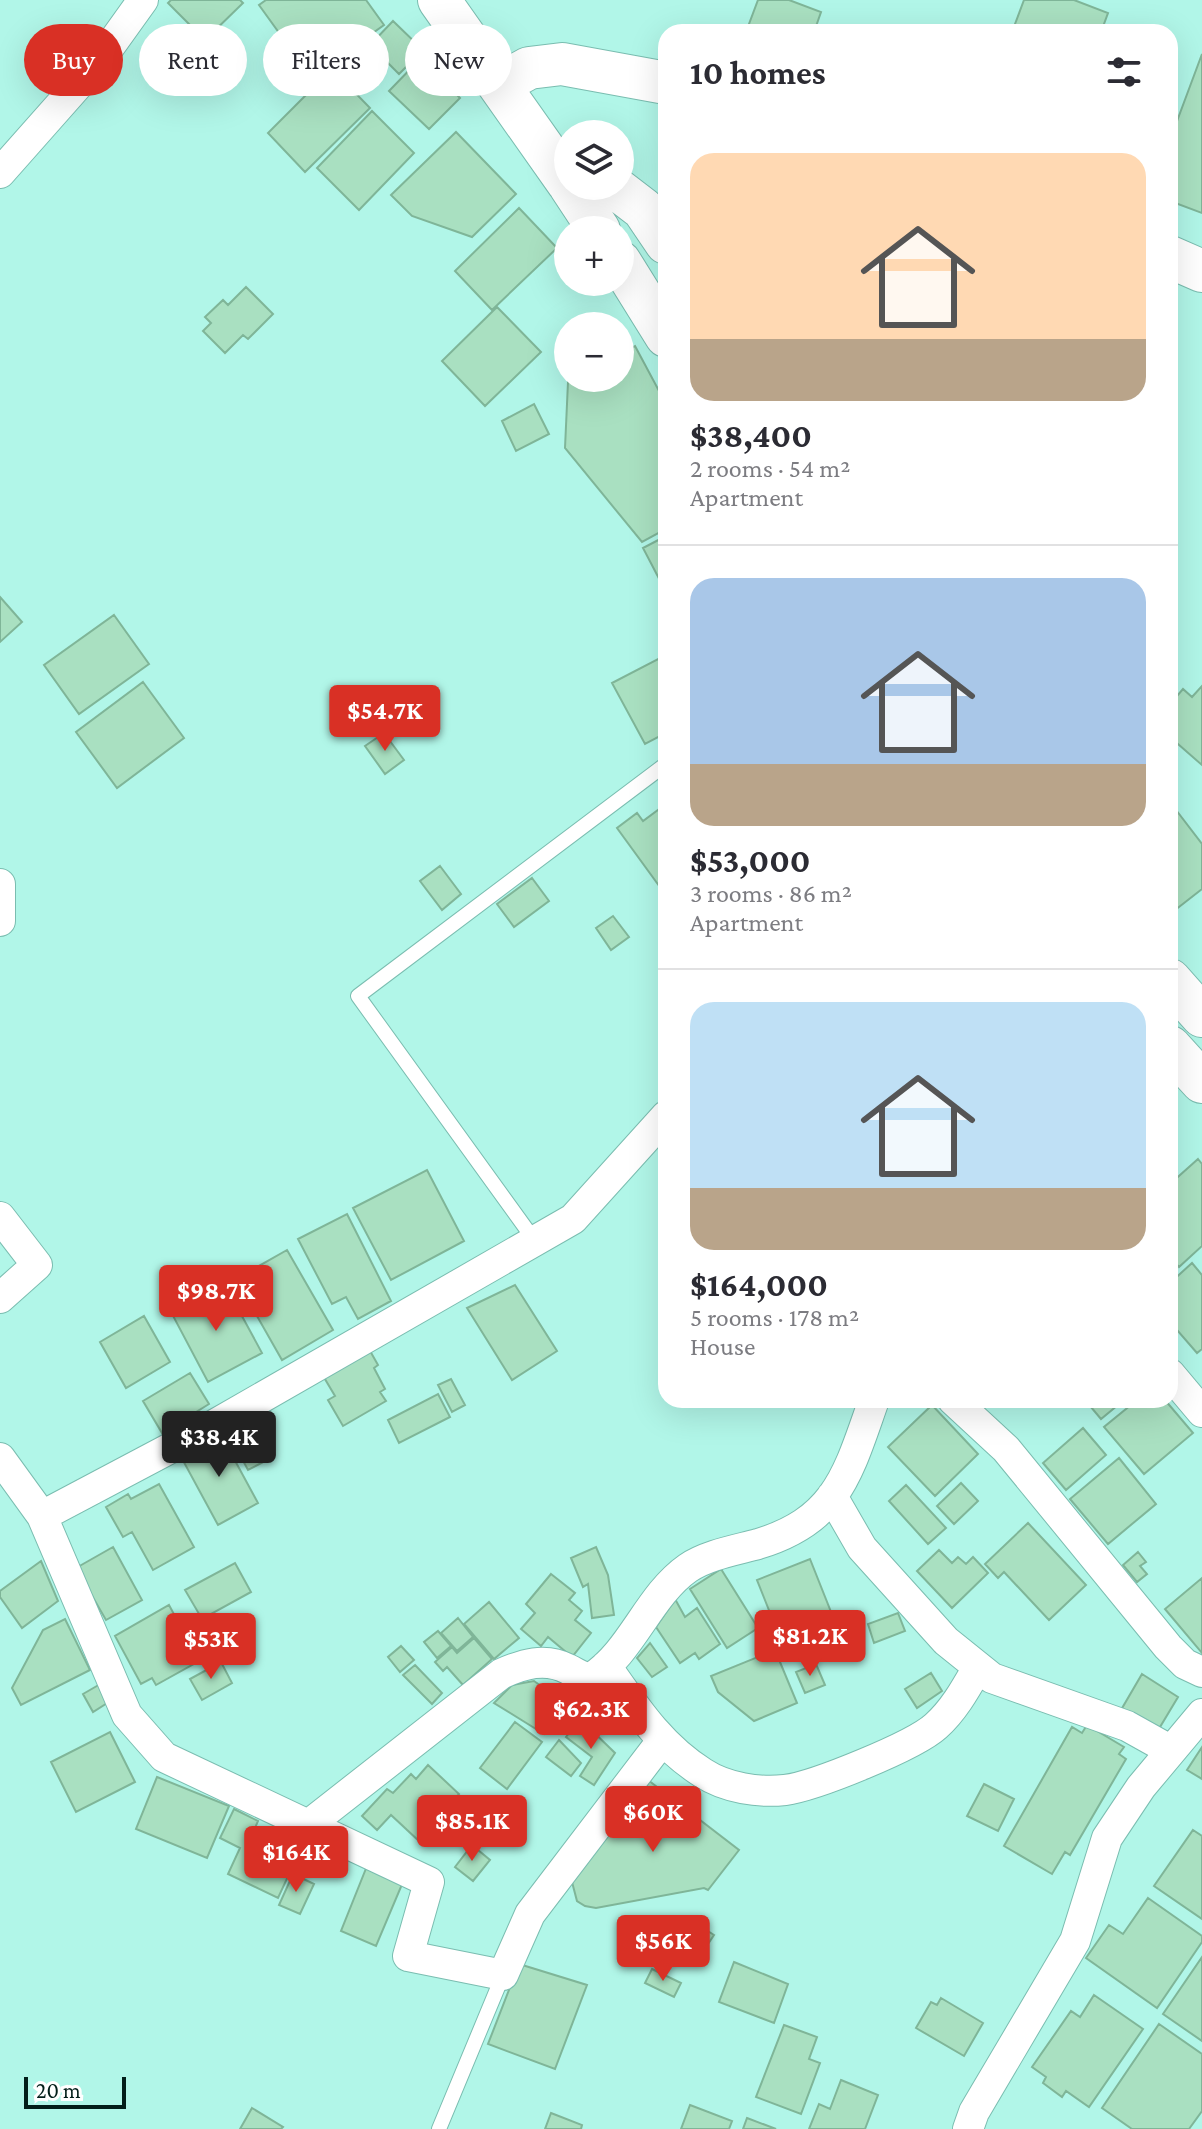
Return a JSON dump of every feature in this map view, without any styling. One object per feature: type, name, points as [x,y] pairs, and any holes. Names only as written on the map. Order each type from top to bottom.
[{"type":"main road","points":[[439,0],[456,24]]},
{"type":"main road","points":[[512,77],[529,68],[562,64],[658,82]]},
{"type":"main road","points":[[510,96],[554,150]]},
{"type":"main road","points":[[631,200],[643,209],[658,231]]},
{"type":"main road","points":[[1178,260],[1202,271]]},
{"type":"main road","points":[[634,285],[658,323]]},
{"type":"main road","points":[[1178,989],[1202,1016]]},
{"type":"main road","points":[[1178,1056],[1202,1082]]},
{"type":"street","points":[[0,173],[100,60],[143,0]]},
{"type":"street","points":[[0,884],[0,921]]},
{"type":"street","points":[[42,1516],[214,1425],[573,1219],[658,1125]]},
{"type":"street","points":[[0,1217],[37,1265],[0,1298]]},
{"type":"street","points":[[1178,1384],[1202,1412]]},
{"type":"street","points":[[307,1826],[501,1674],[523,1664],[544,1662],[591,1678],[606,1666],[669,1585],[690,1566],[794,1532],[817,1516],[851,1465],[871,1408]]},
{"type":"street","points":[[962,1408],[1006,1449],[1168,1647],[1185,1664],[1202,1672]]},
{"type":"street","points":[[0,1458],[42,1516],[127,1715],[164,1757],[429,1882],[408,1956],[503,1975],[530,1914],[661,1742]]},
{"type":"street","points":[[832,1496],[862,1548],[946,1641],[992,1678],[1127,1726],[1170,1750]]},
{"type":"street","points":[[606,1666],[661,1742],[706,1775],[744,1789],[786,1790],[902,1748],[935,1727],[960,1697],[978,1667]]},
{"type":"street","points":[[968,2129],[974,2112],[1075,1941],[1107,1838],[1170,1750],[1202,1714]]},
{"type":"lane","points":[[535,1241],[358,996],[658,770]]},
{"type":"lane","points":[[439,2129],[503,1975]]},
{"type":"building","points":[[171,0],[240,0],[243,3],[221,24],[189,24],[168,3]]},
{"type":"building","points":[[266,0],[366,0],[383,24],[273,24],[259,5]]},
{"type":"building","points":[[758,0],[789,0],[821,12],[817,24],[749,24]]},
{"type":"building","points":[[1024,0],[1074,0],[1108,13],[1104,24],[1015,24]]},
{"type":"building","points":[[393,21],[405,33],[405,68],[399,74],[389,64],[389,25]]},
{"type":"building","points":[[1202,54],[1202,213],[1178,204],[1178,118]]},
{"type":"building","points":[[405,74],[405,96],[460,98],[429,129],[389,91]]},
{"type":"building","points":[[305,96],[358,96],[370,108],[305,172],[268,133]]},
{"type":"building","points":[[372,111],[414,153],[359,210],[317,168]]},
{"type":"building","points":[[456,132],[516,194],[472,237],[412,216],[391,195]]},
{"type":"building","points":[[519,208],[554,245],[554,251],[492,310],[455,271]]},
{"type":"building","points":[[246,287],[273,314],[248,339],[243,335],[225,353],[203,331],[211,323],[205,317],[223,300],[228,305]]},
{"type":"building","points":[[497,307],[541,352],[485,406],[442,361]]},
{"type":"building","points":[[635,346],[658,389],[658,533],[642,542],[565,448],[568,392],[634,392]]},
{"type":"building","points":[[534,404],[549,434],[516,451],[502,421]]},
{"type":"building","points":[[658,540],[658,577],[643,548]]},
{"type":"building","points":[[0,597],[22,622],[0,642]]},
{"type":"building","points":[[114,615],[149,664],[79,714],[44,665]]},
{"type":"building","points":[[658,659],[658,737],[645,744],[612,683]]},
{"type":"building","points":[[143,682],[184,738],[117,788],[76,732]]},
{"type":"building","points":[[1202,686],[1202,765],[1178,744],[1178,695],[1183,689],[1192,697]]},
{"type":"building","points":[[384,733],[404,760],[385,774],[365,746]]},
{"type":"building","points":[[658,810],[658,884],[617,828],[637,813],[643,821]]},
{"type":"building","points":[[1178,813],[1202,844],[1202,889],[1178,908]]},
{"type":"building","points":[[440,866],[461,894],[442,910],[420,881]]},
{"type":"building","points":[[532,878],[549,901],[514,927],[497,904]]},
{"type":"building","points":[[613,916],[629,937],[611,950],[596,928]]},
{"type":"building","points":[[1198,1159],[1202,1164],[1202,1246],[1179,1267],[1178,1266],[1178,1177]]},
{"type":"building","points":[[427,1170],[464,1241],[391,1280],[353,1208]]},
{"type":"building","points":[[347,1214],[391,1301],[358,1319],[346,1297],[332,1304],[298,1239]]},
{"type":"building","points":[[287,1250],[333,1330],[282,1360],[236,1279]]},
{"type":"building","points":[[1192,1263],[1202,1275],[1202,1349],[1197,1353],[1178,1331],[1178,1276]]},
{"type":"building","points":[[224,1283],[262,1353],[208,1382],[171,1312]]},
{"type":"building","points":[[515,1285],[557,1351],[512,1380],[467,1308]]},
{"type":"building","points":[[144,1316],[170,1362],[126,1388],[100,1342]]},
{"type":"building","points":[[365,1342],[378,1365],[374,1368],[385,1389],[380,1392],[386,1401],[343,1426],[328,1400],[335,1396],[319,1369]]},
{"type":"building","points":[[190,1373],[209,1404],[162,1433],[143,1401]]},
{"type":"building","points":[[451,1379],[465,1405],[452,1412],[438,1385]]},
{"type":"building","points":[[438,1394],[450,1417],[399,1443],[388,1420]]},
{"type":"building","points":[[929,1408],[935,1408],[978,1454],[935,1496],[888,1447]]},
{"type":"building","points":[[1092,1408],[1114,1408],[1101,1419]]},
{"type":"building","points":[[1127,1408],[1172,1408],[1193,1433],[1144,1474],[1104,1427]]},
{"type":"building","points":[[244,1419],[267,1460],[248,1470],[226,1429]]},
{"type":"building","points":[[1083,1428],[1106,1455],[1066,1490],[1043,1463]]},
{"type":"building","points":[[220,1433],[258,1503],[218,1525],[180,1455]]},
{"type":"building","points":[[1119,1458],[1156,1504],[1108,1544],[1070,1499]]},
{"type":"building","points":[[961,1483],[978,1501],[954,1524],[937,1506]]},
{"type":"building","points":[[159,1484],[194,1547],[153,1570],[132,1532],[123,1537],[106,1507],[128,1494],[131,1499]]},
{"type":"building","points":[[906,1485],[946,1528],[928,1544],[889,1501]]},
{"type":"building","points":[[1028,1523],[1086,1585],[1049,1620],[1004,1572],[998,1578],[985,1564]]},
{"type":"building","points":[[113,1547],[142,1600],[106,1620],[76,1568]]},
{"type":"building","points":[[596,1547],[608,1575],[614,1615],[592,1618],[588,1584],[583,1587],[571,1558]]},
{"type":"building","points":[[939,1550],[952,1563],[958,1557],[966,1564],[973,1557],[988,1573],[952,1608],[917,1571]]},
{"type":"building","points":[[1138,1552],[1146,1562],[1140,1566],[1147,1574],[1137,1582],[1123,1565]]},
{"type":"building","points":[[810,1559],[833,1617],[780,1638],[757,1580]]},
{"type":"building","points":[[41,1561],[58,1601],[22,1628],[0,1597],[0,1591]]},
{"type":"building","points":[[235,1563],[251,1592],[202,1619],[185,1590]]},
{"type":"building","points":[[721,1569],[758,1628],[727,1648],[690,1589]]},
{"type":"building","points":[[551,1574],[575,1593],[569,1600],[582,1611],[575,1620],[591,1633],[572,1657],[548,1637],[541,1646],[521,1629],[535,1613],[526,1604]]},
{"type":"building","points":[[1202,1578],[1202,1653],[1165,1609]]},
{"type":"building","points":[[675,1599],[685,1617],[697,1608],[720,1644],[699,1659],[695,1653],[680,1663],[656,1627]]},
{"type":"building","points":[[489,1602],[519,1638],[494,1659],[464,1624]]},
{"type":"building","points":[[169,1605],[199,1661],[156,1685],[152,1678],[141,1684],[115,1636]]},
{"type":"building","points":[[898,1613],[905,1631],[874,1643],[868,1624]]},
{"type":"building","points":[[458,1618],[473,1637],[457,1651],[441,1633]]},
{"type":"building","points":[[65,1619],[90,1670],[21,1705],[12,1688],[43,1630]]},
{"type":"building","points":[[438,1631],[451,1646],[437,1658],[424,1642]]},
{"type":"building","points":[[474,1638],[492,1659],[463,1685],[447,1667],[443,1671],[435,1662],[452,1647],[457,1653]]},
{"type":"building","points":[[650,1643],[667,1667],[652,1677],[637,1658]]},
{"type":"building","points":[[401,1646],[414,1660],[400,1672],[388,1657]]},
{"type":"building","points":[[775,1650],[797,1703],[754,1721],[718,1692],[711,1676]]},
{"type":"building","points":[[221,1662],[232,1683],[202,1700],[190,1679]]},
{"type":"building","points":[[816,1664],[825,1685],[805,1693],[796,1672]]},
{"type":"building","points":[[415,1665],[442,1693],[432,1704],[403,1675]]},
{"type":"building","points":[[931,1673],[942,1691],[917,1708],[905,1689]]},
{"type":"building","points":[[1142,1674],[1178,1697],[1157,1732],[1121,1710]]},
{"type":"building","points":[[534,1681],[566,1704],[544,1734],[494,1703],[512,1685]]},
{"type":"building","points":[[102,1683],[112,1700],[93,1712],[83,1694]]},
{"type":"building","points":[[580,1719],[615,1753],[594,1785],[580,1776],[592,1757],[566,1737]]},
{"type":"building","points":[[515,1722],[542,1742],[507,1789],[480,1768]]},
{"type":"building","points":[[1087,1725],[1124,1747],[1119,1754],[1126,1759],[1070,1855],[1065,1852],[1052,1874],[1004,1846],[1072,1727],[1082,1733]]},
{"type":"building","points":[[110,1732],[135,1782],[76,1812],[51,1762]]},
{"type":"building","points":[[559,1740],[581,1763],[571,1776],[546,1757]]},
{"type":"building","points":[[1202,1747],[1202,1779],[1187,1770]]},
{"type":"building","points":[[428,1765],[459,1794],[447,1808],[450,1810],[420,1842],[391,1815],[377,1830],[362,1816],[387,1789],[393,1793],[411,1774],[416,1779]]},
{"type":"building","points":[[157,1777],[229,1806],[207,1858],[136,1829]]},
{"type":"building","points":[[648,1780],[739,1850],[708,1890],[704,1888],[596,1908],[585,1906],[577,1901],[572,1882],[612,1828],[615,1831],[623,1820],[619,1818]]},
{"type":"building","points":[[984,1784],[1014,1799],[998,1831],[967,1816]]},
{"type":"building","points":[[234,1809],[258,1821],[252,1835],[297,1857],[278,1898],[228,1874],[240,1848],[220,1838]]},
{"type":"building","points":[[1193,1830],[1202,1836],[1202,1919],[1154,1886]]},
{"type":"building","points":[[472,1845],[490,1860],[473,1881],[455,1867]]},
{"type":"building","points":[[367,1866],[403,1882],[376,1946],[341,1931]]},
{"type":"building","points":[[293,1874],[314,1884],[300,1914],[279,1905]]},
{"type":"building","points":[[1148,1898],[1202,1936],[1202,1942],[1157,2008],[1086,1958],[1109,1925],[1123,1934]]},
{"type":"building","points":[[689,1919],[714,1935],[700,1956],[675,1940]]},
{"type":"building","points":[[1202,1957],[1202,2041],[1163,2014]]},
{"type":"building","points":[[734,1962],[788,1984],[774,2023],[719,2002]]},
{"type":"building","points":[[519,1964],[587,1985],[555,2069],[488,2044]]},
{"type":"building","points":[[652,1969],[681,1983],[674,1997],[645,1983]]},
{"type":"building","points":[[1094,1995],[1143,2029],[1089,2107],[1066,2091],[1062,2097],[1043,2083],[1046,2077],[1032,2067],[1071,2011],[1080,2017]]},
{"type":"building","points":[[941,1998],[983,2023],[964,2056],[916,2028],[931,2002],[937,2005]]},
{"type":"building","points":[[1159,2024],[1202,2054],[1202,2111],[1189,2129],[1132,2129],[1102,2108]]},
{"type":"building","points":[[784,2025],[817,2037],[809,2059],[820,2063],[801,2114],[756,2097]]},
{"type":"building","points":[[841,2080],[878,2095],[865,2129],[809,2129],[819,2104],[830,2109]]},
{"type":"building","points":[[690,2105],[732,2121],[729,2129],[681,2129]]},
{"type":"building","points":[[252,2108],[283,2127],[240,2129]]},
{"type":"building","points":[[551,2113],[582,2125],[581,2129],[545,2129]]},
{"type":"building","points":[[747,2118],[776,2129],[743,2129]]}]
